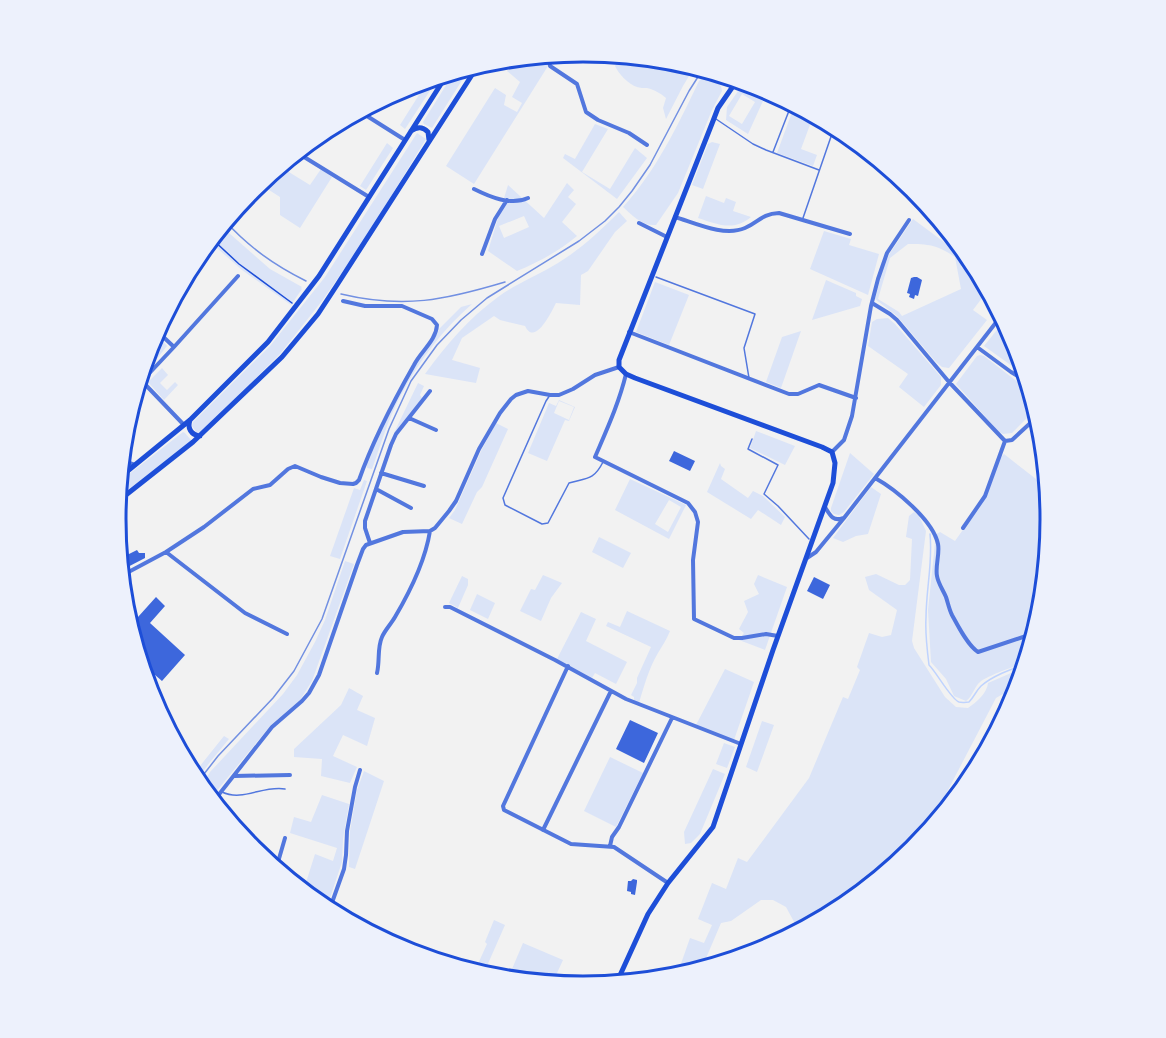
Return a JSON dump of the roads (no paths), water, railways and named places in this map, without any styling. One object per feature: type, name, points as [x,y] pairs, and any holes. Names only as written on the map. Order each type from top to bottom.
[{"type":"main road","points":[[126,495],[200,436],[282,357],[318,314],[472,75]]},
{"type":"main road","points":[[128,471],[190,420],[268,342],[319,276],[441,85]]},
{"type":"main road","points":[[620,975],[648,914],[668,883],[713,827],[825,507],[833,483],[836,464],[832,452],[626,374],[619,367],[619,360],[629,333],[714,118],[732,87]]},
{"type":"main road","points":[[410,132],[417,128],[424,129],[428,132],[429,141]]},
{"type":"main road","points":[[190,420],[188,424],[191,432],[200,436]]},
{"type":"street","points":[[549,62],[550,66],[577,84],[586,112],[598,120],[629,133],[647,145]]},
{"type":"street","points":[[367,116],[405,140]]},
{"type":"street","points":[[303,157],[369,197]]},
{"type":"street","points":[[474,189],[489,197],[523,201],[528,198]]},
{"type":"street","points":[[482,254],[495,219],[507,200]]},
{"type":"street","points":[[675,217],[721,231],[732,231],[745,228],[770,213],[779,213],[850,234]]},
{"type":"street","points":[[832,452],[844,440],[852,416],[872,303],[887,253],[909,220]]},
{"type":"street","points":[[639,223],[667,237]]},
{"type":"street","points":[[151,369],[238,276]]},
{"type":"street","points":[[128,572],[166,552],[204,527],[254,489],[270,485],[288,469],[296,466],[340,483],[353,484],[359,480],[373,443],[415,362],[433,339],[436,330],[435,322],[402,306],[365,306],[343,301]]},
{"type":"street","points":[[872,303],[897,320],[949,381],[1005,441]]},
{"type":"street","points":[[806,558],[816,552],[844,518],[996,323]]},
{"type":"street","points":[[629,333],[789,394],[798,394],[819,385],[856,398]]},
{"type":"street","points":[[163,337],[174,347]]},
{"type":"street","points":[[977,348],[1017,376]]},
{"type":"street","points":[[377,673],[382,635],[394,619],[413,584],[422,564],[430,531],[456,501],[479,449],[511,399],[528,391],[550,394],[566,392],[595,375],[619,367]]},
{"type":"street","points":[[626,374],[613,416],[594,457],[688,503],[695,512],[698,529],[693,560],[694,620],[734,638],[766,634],[778,636]]},
{"type":"street","points":[[146,384],[184,425]]},
{"type":"street","points":[[370,543],[366,535],[365,521],[396,434],[430,391]]},
{"type":"street","points":[[409,418],[436,430]]},
{"type":"street","points":[[1005,441],[1011,440],[1030,423]]},
{"type":"street","points":[[963,528],[985,496],[1005,441]]},
{"type":"street","points":[[129,463],[135,465]]},
{"type":"street","points":[[381,473],[423,486]]},
{"type":"street","points":[[875,478],[912,505],[934,534],[938,544],[937,575],[951,613],[972,648],[978,652],[1025,636]]},
{"type":"street","points":[[376,489],[411,508]]},
{"type":"street","points":[[825,507],[831,517],[838,520],[844,518]]},
{"type":"street","points":[[218,795],[272,727],[302,701],[315,682],[363,549],[370,543],[403,532],[430,531]]},
{"type":"street","points":[[166,552],[245,613],[287,634]]},
{"type":"street","points":[[445,607],[450,607],[568,666],[626,699],[741,744]]},
{"type":"street","points":[[568,666],[503,806],[504,810],[571,844],[610,846],[620,850],[668,883]]},
{"type":"street","points":[[543,830],[611,691]]},
{"type":"street","points":[[610,846],[612,837],[672,718]]},
{"type":"street","points":[[332,901],[344,869],[347,831],[360,770]]},
{"type":"street","points":[[233,776],[290,775]]},
{"type":"street","points":[[278,861],[285,838]]},
{"type":"lane","points":[[773,153],[789,111]]},
{"type":"lane","points":[[714,118],[753,144],[819,170]]},
{"type":"lane","points":[[802,219],[831,135]]},
{"type":"lane","points":[[652,275],[755,314],[744,348],[750,379]]},
{"type":"lane","points":[[550,394],[503,498],[505,505],[542,524],[548,523],[569,483],[593,476],[598,472],[603,461]]},
{"type":"lane","points":[[752,439],[748,449],[778,465],[764,494],[812,542]]},
{"type":"lane","points":[[221,792],[239,796],[278,788],[285,789]]},
{"type":"waterway","points":[[930,534],[931,555],[926,624],[929,665],[959,702],[969,702],[981,686],[990,679],[1015,668]]},
{"type":"railway","points":[[204,774],[273,698],[294,671],[322,619],[389,429],[411,381],[437,345],[487,298],[579,241],[619,207],[650,165],[698,76]]},
{"type":"railway","points":[[231,227],[263,255],[306,281]]},
{"type":"railway","points":[[341,294],[364,299],[405,302],[443,298],[505,282]]}]
